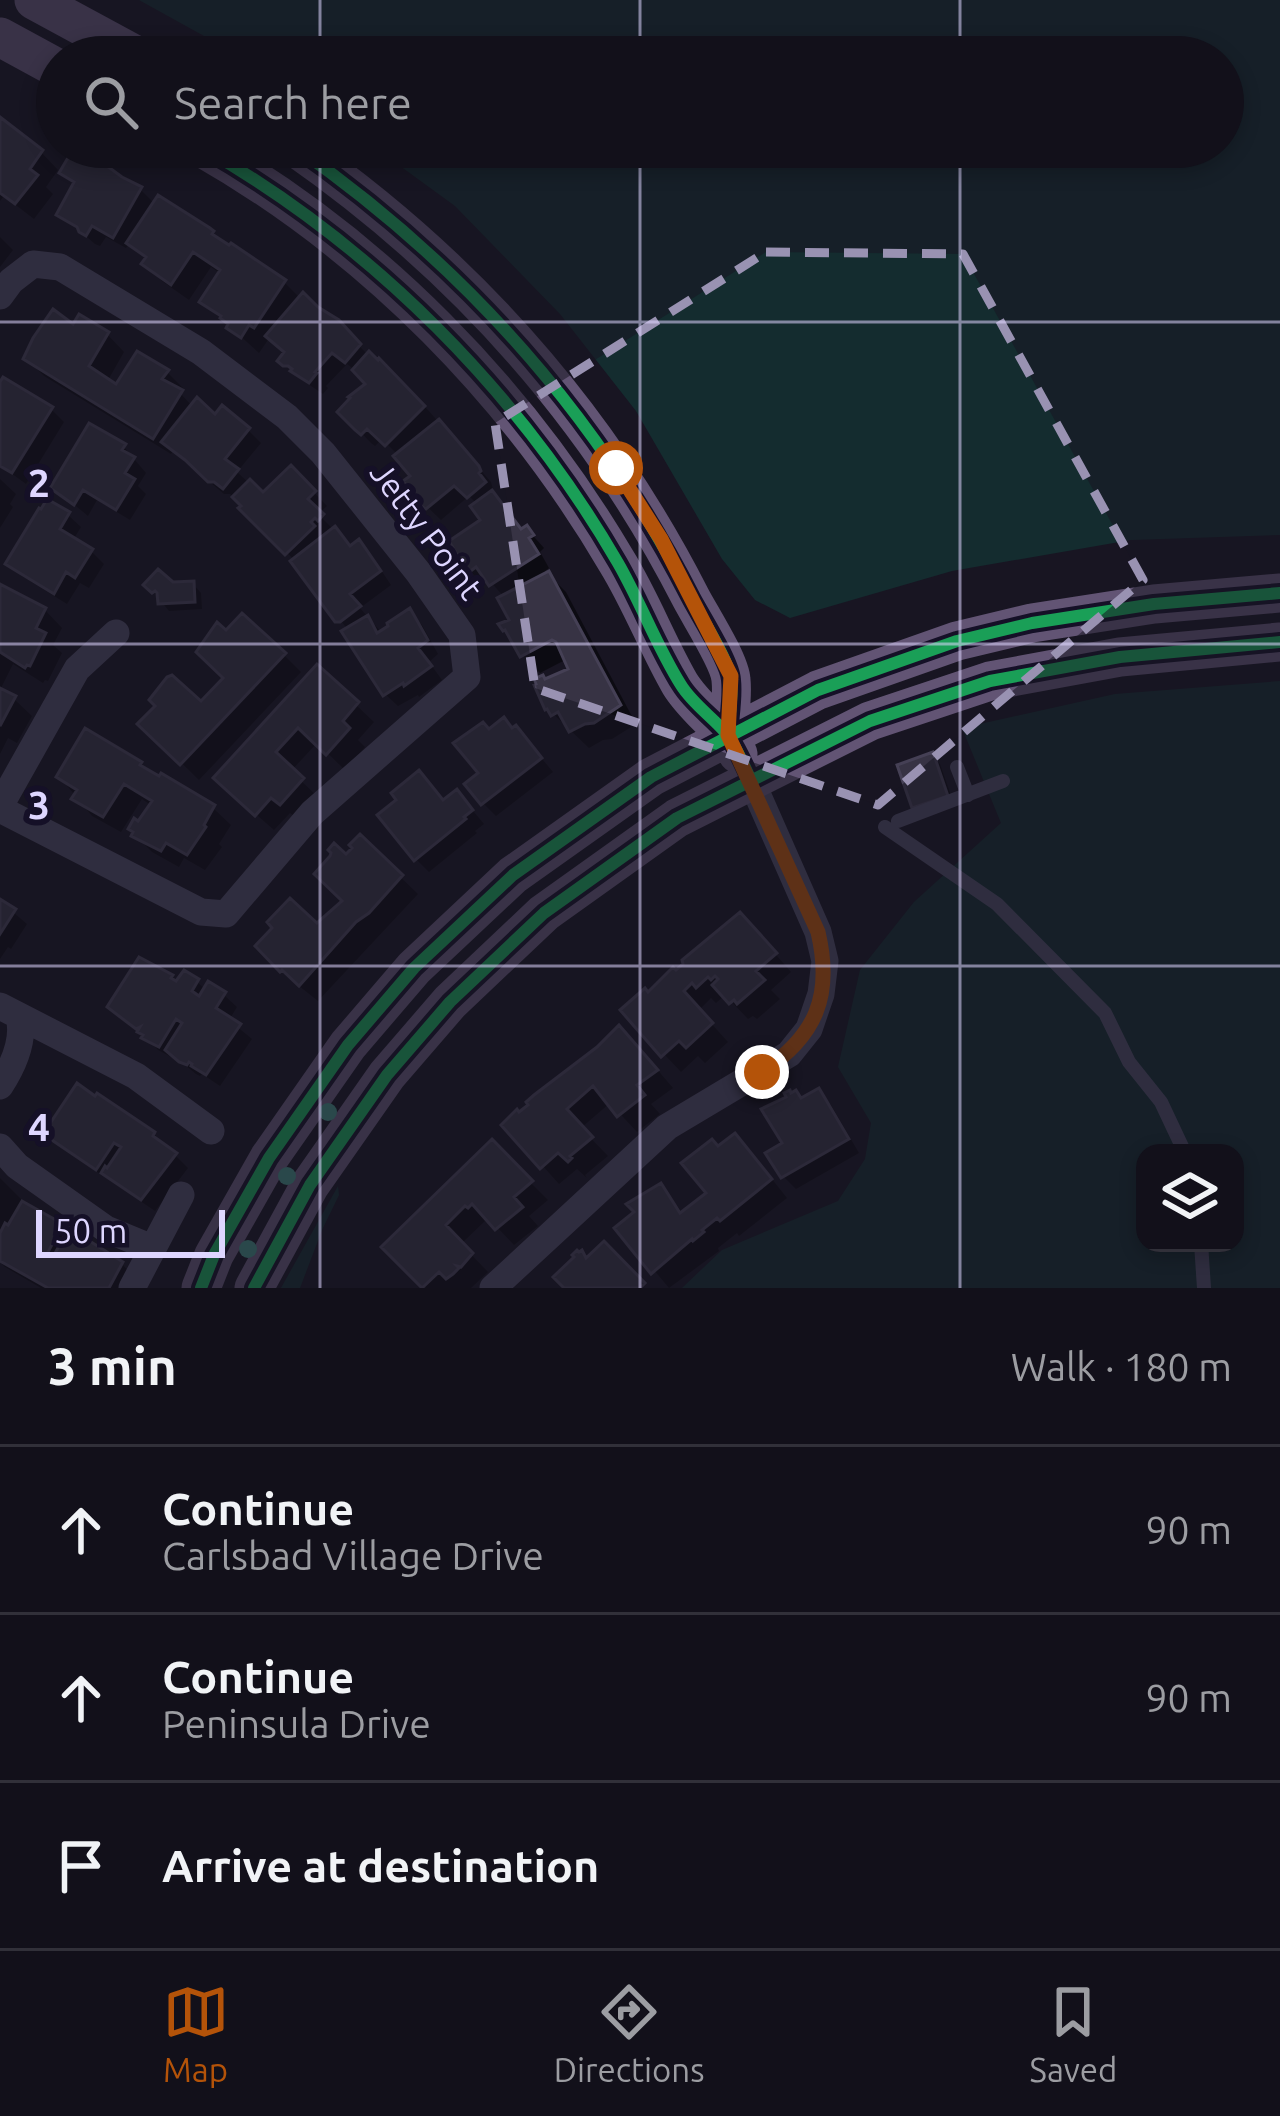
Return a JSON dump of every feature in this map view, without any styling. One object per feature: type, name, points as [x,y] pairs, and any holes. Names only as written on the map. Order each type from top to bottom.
[{"type":"main road","points":[[34,0],[101,36]]},
{"type":"main road","points":[[0,37],[36,57]]},
{"type":"main road","points":[[239,168],[304,213],[405,296],[476,368],[576,496],[618,564],[682,689],[728,735],[751,780]]},
{"type":"main road","points":[[325,168],[438,260],[513,335],[604,453],[661,539],[731,676],[728,735]]},
{"type":"main road","points":[[201,1288],[214,1255],[269,1158],[349,1045],[414,968],[513,875],[651,777],[818,690],[957,641],[1032,623],[1154,604],[1280,593]]},
{"type":"main road","points":[[254,1288],[310,1185],[387,1075],[450,1002],[544,913],[677,818],[870,721],[989,681],[1120,657],[1280,642]]},
{"type":"street","name":"Jetty Point","points":[[0,296],[33,263],[60,267],[201,352],[287,417],[418,572],[462,635],[467,677],[312,813],[226,914],[201,912],[0,807]]},
{"type":"street","points":[[0,807],[77,669],[116,633]]},
{"type":"street","points":[[494,1288],[667,1127],[789,1054],[809,1029],[821,994],[825,961],[818,932],[751,780]]},
{"type":"street","points":[[0,1086],[12,1067],[22,1028],[10,1011]]},
{"type":"street","points":[[10,1011],[136,1076],[211,1131]]},
{"type":"street","points":[[0,1147],[17,1166],[106,1229],[152,1248]]},
{"type":"street","points":[[132,1288],[182,1195]]},
{"type":"lane","points":[[957,766],[968,795]]},
{"type":"lane","points":[[1003,782],[891,824],[998,904],[1105,1013],[1129,1062],[1162,1102],[1181,1144]]},
{"type":"lane","points":[[1202,1252],[1204,1288]]},
{"type":"highlighted area","points":[[766,252],[963,254],[1143,580],[878,805],[535,688],[495,423]]},
{"type":"green space","points":[[139,0],[1280,0],[1280,535],[1131,540],[952,571],[790,618],[755,600],[722,559],[636,411],[560,314],[455,206],[403,168],[1244,168],[1244,36],[204,36]]},
{"type":"green space","points":[[1280,681],[1280,1288],[682,1288],[722,1250],[838,1201],[865,1159],[871,1123],[838,1067],[860,970],[914,902],[1001,823],[962,728],[1115,694]]},
{"type":"green space","points":[[338,1186],[339,1195],[300,1288],[281,1288]]},
{"type":"building","points":[[0,117],[36,145],[36,160],[30,169],[38,175],[15,204],[0,193]]},
{"type":"building","points":[[62,168],[110,168],[142,187],[113,238],[92,226],[86,236],[56,215],[74,182],[59,173]]},
{"type":"building","points":[[158,195],[286,280],[254,328],[249,325],[241,338],[226,328],[221,316],[199,302],[220,270],[193,252],[171,285],[141,264],[146,257],[126,243]]},
{"type":"building","points":[[303,292],[361,344],[345,363],[332,353],[309,383],[277,361],[284,352],[265,336]]},
{"type":"building","points":[[53,309],[73,324],[79,314],[109,332],[89,366],[116,384],[137,351],[169,370],[162,379],[183,390],[153,439],[23,359]]},
{"type":"building","points":[[369,351],[425,406],[385,446],[367,429],[361,435],[337,412],[365,384],[352,370]]},
{"type":"building","points":[[3,377],[53,407],[12,473],[0,466]]},
{"type":"building","points":[[197,397],[215,414],[222,405],[250,428],[225,459],[239,469],[223,489],[161,442]]},
{"type":"building","points":[[439,419],[479,466],[486,482],[467,498],[454,486],[426,509],[403,481],[410,476],[393,456]]},
{"type":"building","points":[[89,423],[126,444],[122,450],[135,457],[125,473],[135,479],[116,510],[83,490],[74,505],[50,488]]},
{"type":"building","points":[[291,465],[316,491],[308,499],[324,514],[311,522],[315,526],[285,555],[232,497],[250,479],[263,492]]},
{"type":"building","points":[[492,490],[521,529],[527,525],[539,554],[489,586],[476,567],[468,573],[449,541],[480,520],[470,506]]},
{"type":"building","points":[[47,499],[70,512],[60,529],[93,549],[75,578],[66,572],[54,594],[5,564]]},
{"type":"building","points":[[335,526],[350,546],[359,539],[381,571],[350,594],[361,606],[340,622],[335,622],[290,561]]},
{"type":"building","points":[[158,569],[173,582],[194,581],[195,602],[158,604],[157,593],[143,585]]},
{"type":"building","points":[[549,571],[621,705],[569,732],[558,712],[551,716],[545,710],[534,685],[534,679],[568,669],[556,642],[520,657],[498,624],[509,620],[497,598]]},
{"type":"building","points":[[0,584],[46,608],[36,628],[46,633],[25,668],[0,652]]},
{"type":"building","points":[[410,608],[428,640],[418,648],[432,666],[383,696],[341,631],[368,615],[377,633]]},
{"type":"building","points":[[242,613],[286,653],[180,765],[137,724],[155,706],[149,700],[167,677],[172,675],[201,701],[223,678],[196,652],[217,622],[226,630]]},
{"type":"building","points":[[317,664],[359,702],[343,721],[350,728],[326,755],[298,728],[276,752],[304,778],[280,805],[271,798],[255,816],[213,778]]},
{"type":"building","points":[[0,688],[16,696],[0,726]]},
{"type":"building","points":[[504,717],[542,758],[481,805],[464,784],[478,773],[453,743],[483,722],[489,729]]},
{"type":"building","points":[[85,728],[142,762],[140,765],[215,805],[187,855],[166,843],[161,851],[131,836],[128,829],[134,818],[138,821],[152,801],[124,784],[103,817],[71,799],[77,790],[56,777]]},
{"type":"building","points":[[933,752],[948,796],[912,808],[897,765]]},
{"type":"building","points":[[419,770],[443,800],[457,789],[473,810],[414,861],[377,815],[396,800],[391,793]]},
{"type":"building","points":[[360,834],[403,875],[299,986],[255,946],[272,928],[267,922],[290,898],[317,923],[342,901],[314,874],[330,856],[328,850],[334,843],[346,854]]},
{"type":"building","points":[[0,899],[16,909],[0,934]]},
{"type":"building","points":[[740,912],[777,953],[756,971],[765,980],[737,1004],[734,1000],[729,1004],[712,985],[718,979],[715,976],[696,988],[692,983],[684,991],[713,1023],[686,1048],[679,1041],[661,1057],[620,1010],[645,988],[648,992],[673,967],[676,970]]},
{"type":"building","points":[[139,957],[176,981],[184,970],[199,979],[192,991],[199,996],[208,981],[226,992],[216,1008],[241,1024],[206,1075],[165,1050],[182,1023],[176,1019],[159,1047],[141,1038],[140,1027],[136,1029],[107,1007]]},
{"type":"building","points":[[619,1025],[658,1070],[637,1085],[645,1095],[617,1117],[593,1086],[567,1109],[593,1137],[568,1162],[558,1153],[540,1169],[501,1125]]},
{"type":"building","points":[[77,1083],[155,1132],[153,1136],[177,1153],[141,1200],[101,1173],[121,1147],[114,1143],[96,1170],[43,1134]]},
{"type":"building","points":[[819,1088],[849,1139],[781,1178],[765,1153],[782,1143],[761,1109],[786,1097],[784,1093],[790,1090],[801,1098]]},
{"type":"building","points":[[735,1133],[772,1179],[651,1274],[614,1228],[634,1212],[626,1204],[661,1183],[680,1213],[706,1193],[681,1163],[712,1139],[718,1146]]},
{"type":"building","points":[[492,1139],[533,1181],[514,1197],[523,1207],[495,1230],[472,1204],[465,1206],[446,1225],[473,1253],[446,1279],[439,1272],[422,1288],[381,1247]]},
{"type":"building","points":[[22,1201],[63,1224],[48,1252],[54,1255],[69,1228],[123,1262],[109,1288],[48,1288],[0,1261],[0,1233]]},
{"type":"building","points":[[604,1241],[645,1283],[640,1288],[564,1288],[553,1277],[577,1250],[586,1258]]},
{"type":"cycle path","points":[[235,168],[325,229],[382,277],[488,382],[579,500],[618,563],[681,685],[729,737],[751,780]]},
{"type":"cycle path","points":[[323,168],[415,241],[470,293],[569,406],[613,466],[721,651],[731,680],[728,735]]},
{"type":"cycle path","points":[[201,1288],[214,1255],[269,1158],[348,1045],[414,968],[513,875],[651,777],[818,690],[957,641],[1032,623],[1154,604],[1280,593]]},
{"type":"cycle path","points":[[254,1288],[310,1185],[387,1075],[450,1002],[544,913],[677,818],[870,721],[990,681],[1120,657],[1280,642]]},
{"type":"route","points":[[616,468],[661,539],[731,676],[728,735],[818,932],[825,961],[821,994],[809,1029],[789,1054],[762,1072]]}]
